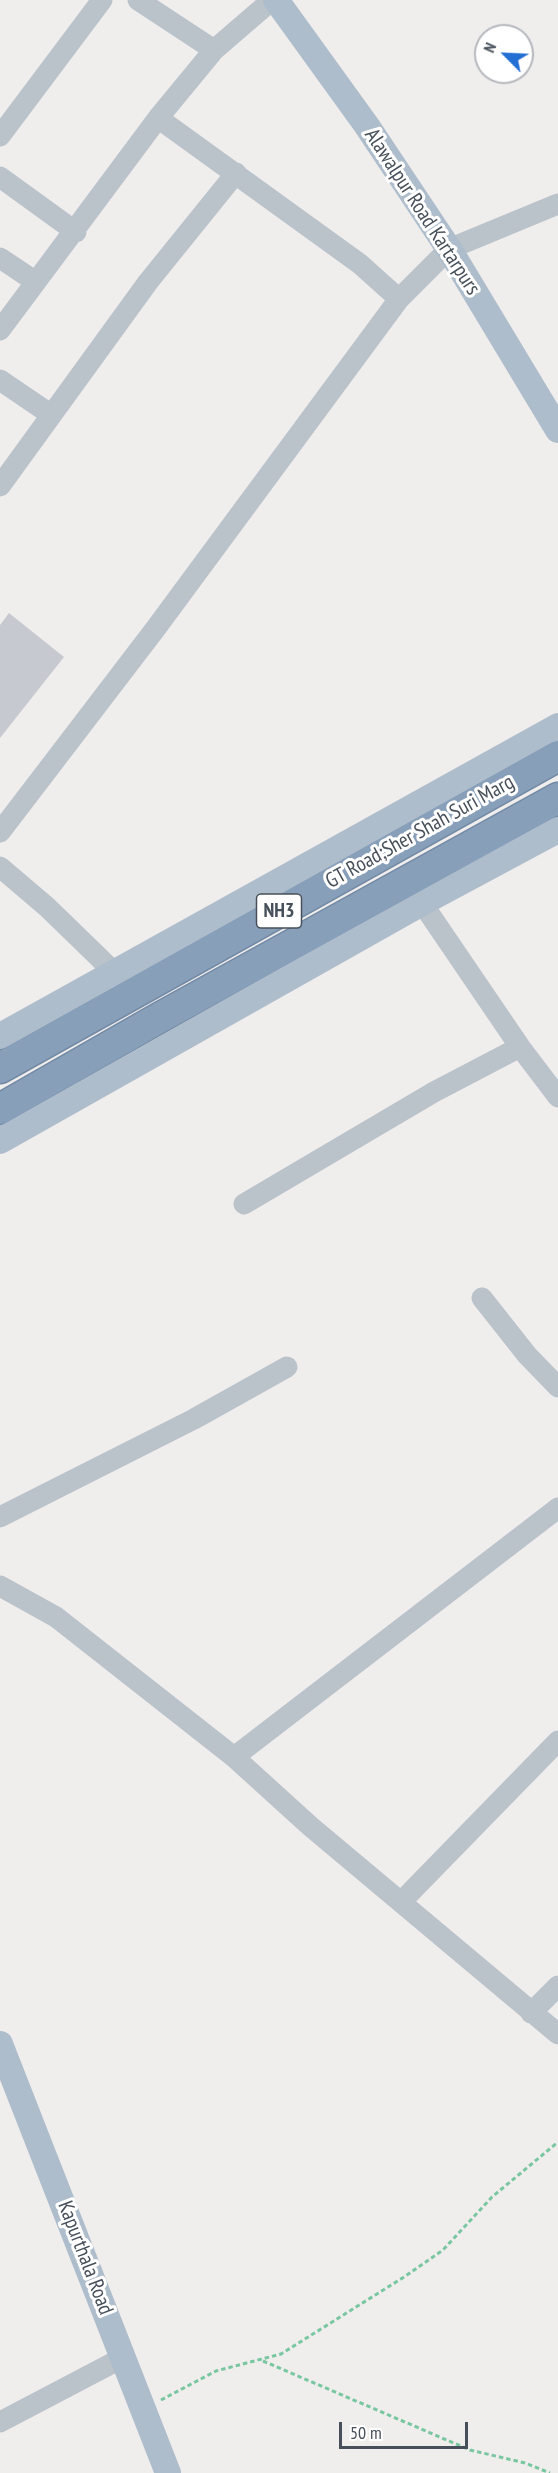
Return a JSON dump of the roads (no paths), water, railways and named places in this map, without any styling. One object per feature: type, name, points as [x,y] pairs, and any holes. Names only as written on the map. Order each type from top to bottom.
[{"type":"highway","name":"GT Road;Sher Shah Suri Marg","points":[[0,1068],[558,756]]},
{"type":"highway","name":"GT Road;Sher Shah Suri Marg","points":[[0,1109],[159,1018],[558,798]]},
{"type":"main road","name":"Alawalpur Road Kartarpurs","points":[[274,0],[367,126],[449,249],[558,430]]},
{"type":"main road","points":[[0,1036],[558,726]]},
{"type":"main road","points":[[0,1141],[422,903],[558,830]]},
{"type":"main road","name":"Kapurthala Road","points":[[0,2044],[168,2473]]},
{"type":"street","points":[[0,136],[102,0]]},
{"type":"street","points":[[138,0],[213,51]]},
{"type":"street","points":[[0,330],[76,232],[158,118],[213,51],[274,0]]},
{"type":"street","points":[[158,118],[360,264],[399,299]]},
{"type":"street","points":[[0,486],[50,414],[148,282],[236,173]]},
{"type":"street","points":[[0,177],[76,232]]},
{"type":"street","points":[[0,831],[156,628],[399,299],[449,249],[558,204]]},
{"type":"street","points":[[0,258],[36,282]]},
{"type":"street","points":[[0,380],[50,414]]},
{"type":"street","points":[[0,867],[47,907],[114,972]]},
{"type":"street","points":[[422,903],[520,1047],[558,1097]]},
{"type":"street","points":[[244,1204],[434,1092],[520,1047]]},
{"type":"street","points":[[482,1298],[527,1354],[558,1387]]},
{"type":"street","points":[[0,1517],[194,1419],[287,1367]]},
{"type":"street","points":[[234,1757],[558,1508]]},
{"type":"street","points":[[0,1586],[56,1617],[234,1757],[310,1826],[558,2034]]},
{"type":"street","points":[[402,1901],[558,1741]]},
{"type":"street","points":[[531,2013],[558,1986]]},
{"type":"street","points":[[0,2422],[124,2357]]}]
